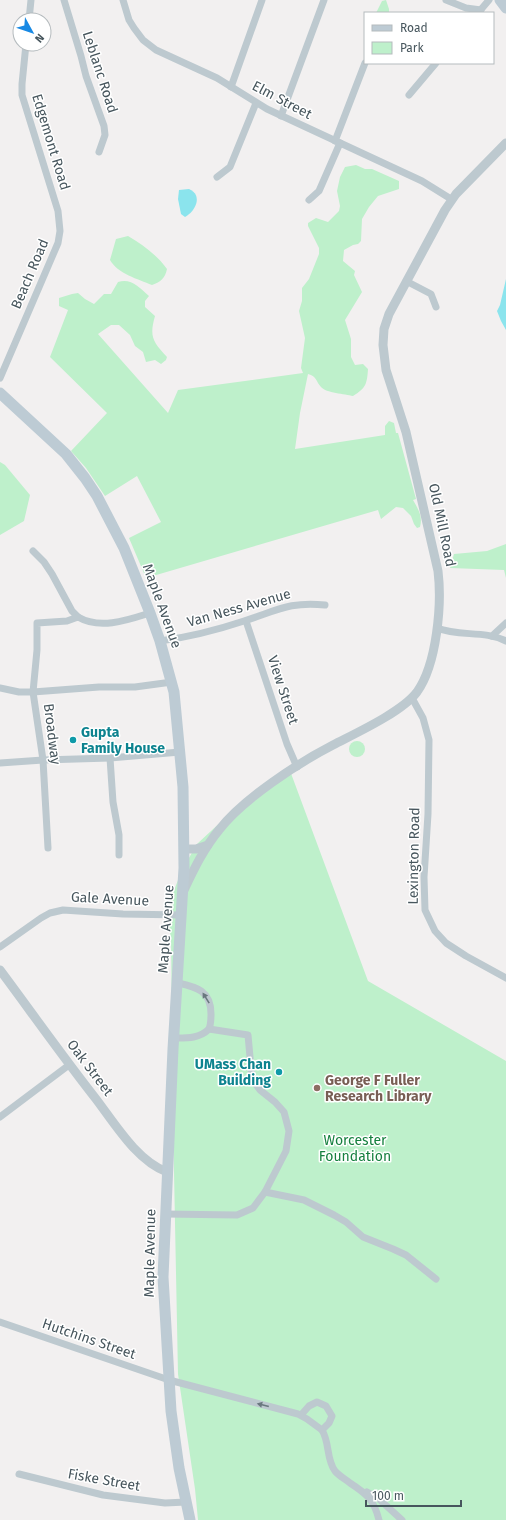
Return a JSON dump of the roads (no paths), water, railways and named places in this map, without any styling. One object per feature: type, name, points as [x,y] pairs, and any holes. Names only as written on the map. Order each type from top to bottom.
[{"type":"main road","points":[[500,0],[506,8]]},
{"type":"main road","name":"Maple Avenue","points":[[0,393],[73,462],[102,505],[120,539],[150,613],[172,682],[176,706],[180,752],[184,804],[185,849],[184,890],[173,1038],[163,1277],[172,1420],[190,1520]]},
{"type":"street","points":[[30,12],[31,0]]},
{"type":"street","name":"Leblanc Road","points":[[64,0],[86,76],[104,126],[105,135],[99,152]]},
{"type":"street","name":"Elm Street","points":[[123,0],[129,20],[148,45],[168,56],[217,78],[256,103],[281,116],[422,181],[451,199]]},
{"type":"street","points":[[231,87],[262,0]]},
{"type":"street","points":[[281,116],[324,0]]},
{"type":"street","points":[[446,0],[452,4],[480,12],[489,0]]},
{"type":"street","name":"Edgemont Road","points":[[25,52],[22,95],[53,194],[60,223]]},
{"type":"street","points":[[309,200],[319,191],[365,64]]},
{"type":"street","points":[[409,95],[435,64]]},
{"type":"street","points":[[217,177],[230,167],[256,103]]},
{"type":"street","name":"Old Mill Road","points":[[184,890],[208,845],[219,829],[235,812],[264,789],[297,767],[325,749],[386,715],[412,698],[422,684],[429,668],[437,628],[439,588],[438,571],[406,432],[388,379],[383,353],[383,337],[386,322],[406,281],[451,199],[506,143]]},
{"type":"street","name":"Beach Road","points":[[0,378],[58,243],[60,237],[60,223]]},
{"type":"street","points":[[406,281],[431,294],[436,307]]},
{"type":"street","points":[[33,551],[48,568],[72,611],[78,617],[90,622],[107,623],[127,620],[150,613]]},
{"type":"street","name":"Van Ness Avenue","points":[[160,641],[188,637],[246,621],[266,612],[287,606],[309,604],[325,605]]},
{"type":"street","name":"Broadway","points":[[48,848],[43,760],[33,692],[37,650],[37,623],[67,621],[78,617]]},
{"type":"street","name":"View Street","points":[[246,621],[287,744],[297,767]]},
{"type":"street","points":[[492,636],[506,623]]},
{"type":"street","points":[[437,628],[447,632],[492,636],[506,641]]},
{"type":"street","points":[[0,688],[19,692],[33,692],[99,687],[135,687],[172,682]]},
{"type":"street","name":"Lexington Road","points":[[412,698],[423,718],[429,740],[428,814],[424,876],[425,910],[435,931],[446,943],[506,978]]},
{"type":"street","points":[[0,763],[110,758],[180,752]]},
{"type":"street","points":[[110,758],[113,802],[119,835],[119,855]]},
{"type":"street","points":[[185,849],[196,849],[208,845]]},
{"type":"street","points":[[184,861],[199,861]]},
{"type":"street","name":"Gale Avenue","points":[[0,947],[41,918],[50,913],[63,910],[123,914],[182,915]]},
{"type":"street","name":"Oak Street","points":[[0,970],[69,1065],[141,1155],[155,1167],[167,1172]]},
{"type":"street","points":[[173,1038],[194,1037],[205,1033],[209,1029],[211,1012],[208,998],[199,990],[178,983]]},
{"type":"street","points":[[165,1214],[237,1215],[253,1208],[265,1192],[286,1150],[289,1131],[287,1118],[278,1105],[260,1090],[252,1079],[248,1036],[209,1029]]},
{"type":"street","points":[[0,1117],[69,1065]]},
{"type":"street","points":[[265,1192],[304,1200],[334,1215],[349,1224],[363,1237],[406,1255],[436,1279]]},
{"type":"street","name":"Hutchins Street","points":[[0,1322],[169,1380],[301,1415]]},
{"type":"street","points":[[322,1430],[329,1423],[332,1416],[330,1410],[324,1405],[319,1402],[313,1403],[305,1409],[301,1415],[322,1430],[327,1439],[331,1462],[335,1471],[363,1491],[377,1498],[402,1520]]},
{"type":"street","name":"Fiske Street","points":[[19,1474],[103,1495],[165,1502],[186,1502]]},
{"type":"street","points":[[363,1491],[372,1501],[379,1520]]},
{"type":"water","points":[[189,189],[196,195],[197,199],[195,207],[185,217],[181,214],[178,199],[179,190]]},
{"type":"water","points":[[506,279],[506,330],[497,311],[500,305]]},
{"type":"place","name":"Gupta Family House","points":[[73,740]]},
{"type":"place","name":"UMass Chan Building","points":[[279,1072]]},
{"type":"place","name":"George F Fuller Research Library","points":[[317,1088]]},
{"type":"park label","name":"Worcester Foundation","points":[[355,1148]]}]
